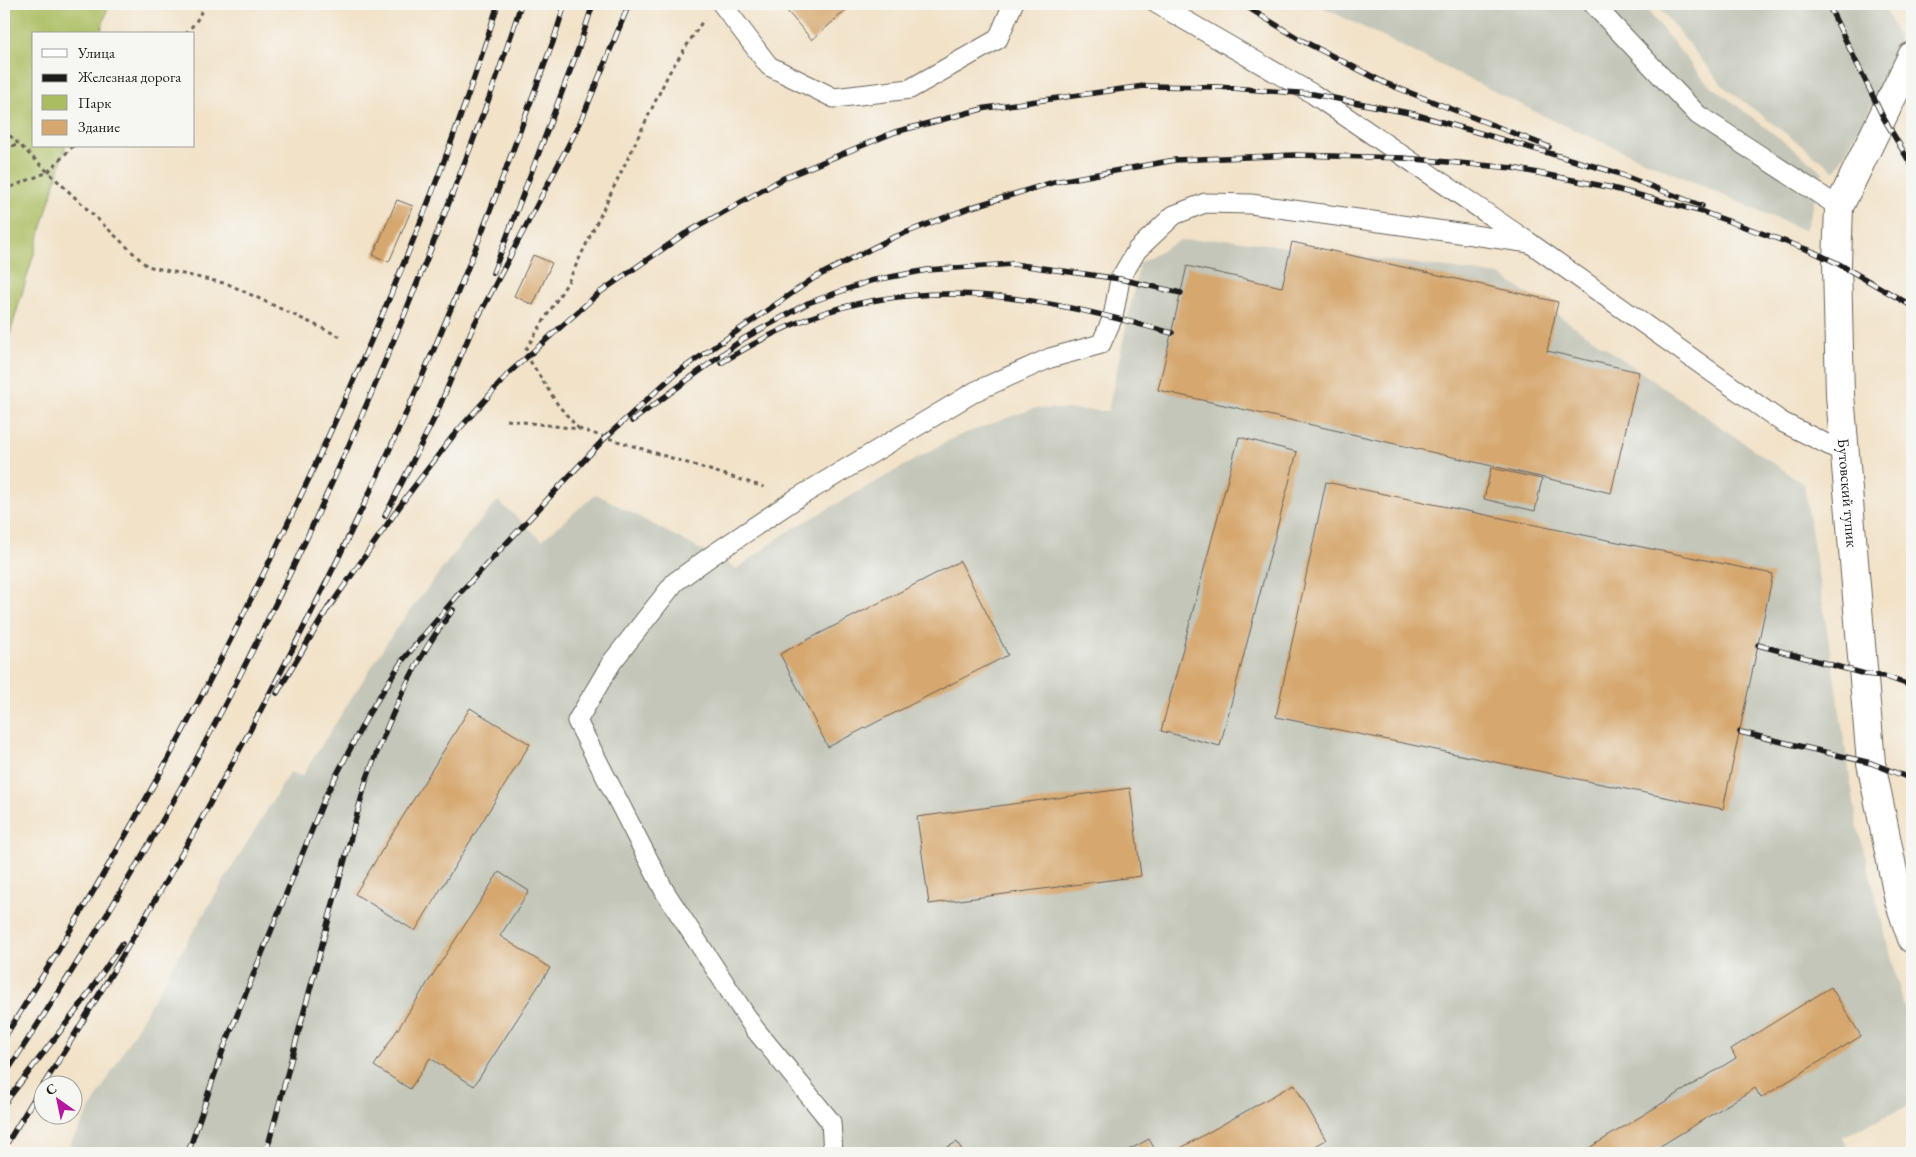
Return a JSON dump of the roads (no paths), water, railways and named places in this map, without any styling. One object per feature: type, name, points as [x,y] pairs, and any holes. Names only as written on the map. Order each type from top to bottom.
[{"type":"street","name":"Бутовский тупик","points":[[1912,56],[1839,207],[1839,329],[1845,453],[1871,763],[1899,901],[1912,939]]},
{"type":"lane","points":[[722,4],[769,66],[834,98],[910,89],[998,39],[1013,4]]},
{"type":"lane","points":[[1157,4],[1313,94],[1530,243],[1782,422],[1845,453]]},
{"type":"lane","points":[[1593,4],[1698,115],[1839,207]]},
{"type":"lane","points":[[833,1153],[831,1122],[754,1028],[665,892],[576,721],[612,662],[675,582],[797,498],[976,391],[1050,358],[1101,344],[1113,317],[1120,279],[1138,250],[1174,216],[1205,203],[1251,204],[1530,243]]},
{"type":"railway","points":[[4,1038],[93,893],[135,819],[216,669],[291,516],[375,332],[420,225],[461,115],[498,4]]},
{"type":"railway","points":[[4,1076],[152,840],[230,696],[292,570],[351,441],[406,311],[479,126],[521,4]]},
{"type":"railway","points":[[50,1074],[159,893],[214,796],[318,599],[367,498],[413,397],[470,263],[553,42],[565,4]]},
{"type":"railway","points":[[493,273],[578,50],[593,4]]},
{"type":"railway","points":[[385,516],[435,417],[473,327],[581,121],[629,4]]},
{"type":"railway","points":[[1242,4],[1301,40],[1385,83],[1549,147]]},
{"type":"railway","points":[[1828,4],[1883,117],[1912,166]]},
{"type":"railway","points":[[328,609],[407,496],[453,436],[510,372],[599,293],[683,235],[784,178],[895,132],[986,108],[1144,86],[1218,87],[1313,94],[1414,114],[1614,172],[1702,206]]},
{"type":"railway","points":[[188,1153],[223,1050],[326,795],[369,713],[402,661],[457,596],[605,438],[675,374],[814,278],[892,238],[969,208],[1054,182],[1175,160],[1295,155],[1404,158],[1513,168],[1608,187],[1703,212],[1814,252]]},
{"type":"railway","points":[[1809,250],[1837,263],[1912,306]]},
{"type":"railway","points":[[632,421],[743,339],[808,303],[870,281],[927,270],[1013,264],[1120,279],[1181,293]]},
{"type":"railway","points":[[721,363],[800,321],[858,304],[903,296],[948,294],[992,296],[1037,302],[1082,310],[1172,333]]},
{"type":"railway","points":[[277,693],[331,603]]},
{"type":"railway","points":[[266,1153],[366,781],[383,736],[403,692],[426,650],[453,610]]},
{"type":"railway","points":[[1758,645],[1865,674],[1884,676],[1912,686]]},
{"type":"railway","points":[[1740,732],[1871,763],[1912,779]]},
{"type":"railway","points":[[4,1104],[82,1003],[122,944]]},
{"type":"railway","points":[[4,1148],[32,1102]]}]
